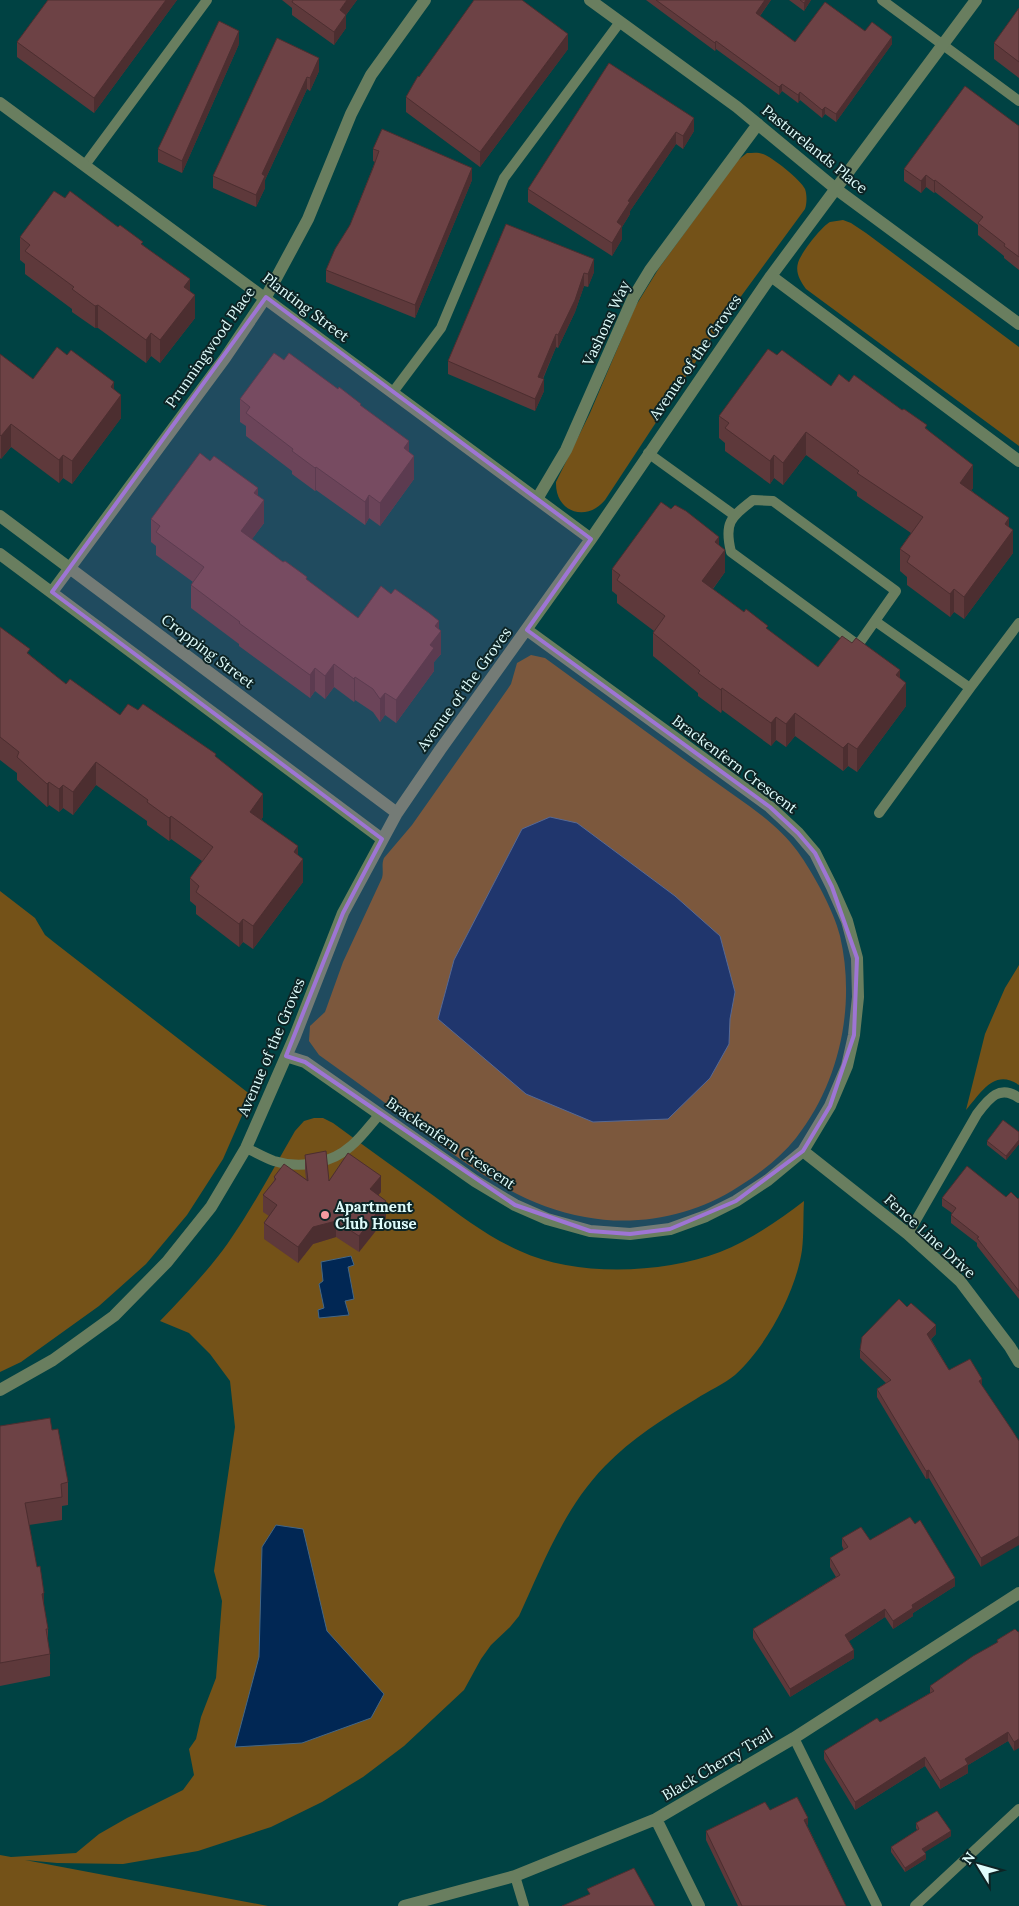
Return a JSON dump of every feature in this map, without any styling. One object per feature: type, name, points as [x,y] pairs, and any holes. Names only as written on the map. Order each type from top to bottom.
[{"type":"street","name":"Prunningwood Place","points":[[52,592],[225,358],[266,298],[308,219],[351,114],[371,76],[425,0]]},
{"type":"street","name":"Pasturelands Place","points":[[590,0],[758,124],[836,189],[1019,324]]},
{"type":"street","name":"Avenue of the Groves","points":[[0,1390],[53,1360],[114,1316],[168,1262],[204,1215],[246,1148],[286,1056],[343,913],[397,813],[440,750],[528,630],[771,276],[976,0]]},
{"type":"street","name":"Planting Street","points":[[0,103],[591,539]]},
{"type":"street","name":"Vashons Way","points":[[536,499],[566,450],[633,298],[650,270],[758,124]]},
{"type":"street","points":[[771,276],[1019,461]]},
{"type":"street","name":"Cropping Street","points":[[0,516],[397,813]]},
{"type":"street","points":[[0,554],[382,839]]},
{"type":"street","name":"Brackenfern Crescent","points":[[286,1056],[305,1062],[475,1181],[515,1206],[547,1219],[590,1231],[630,1234],[670,1229],[706,1216],[736,1201],[768,1180],[802,1151],[830,1106],[847,1066],[854,1035],[858,997],[857,958],[847,920],[815,853],[770,807],[528,630]]},
{"type":"street","name":"Fence Line Drive","points":[[802,1151],[908,1234],[960,1281],[1019,1362]]},
{"type":"street","name":"Black Cherry Trail","points":[[404,1906],[515,1876],[656,1819],[794,1738],[1019,1593]]},
{"type":"street","points":[[656,1819],[699,1906]]},
{"type":"lane","points":[[85,165],[207,0]]},
{"type":"lane","points":[[882,0],[1019,101]]},
{"type":"lane","points":[[393,392],[441,328],[504,178],[620,22]]},
{"type":"lane","points":[[648,453],[734,515]]},
{"type":"lane","points":[[753,500],[773,501],[896,591],[858,645],[731,552],[727,534],[734,515],[753,500]]},
{"type":"lane","points":[[875,621],[970,688]]},
{"type":"lane","points":[[879,813],[1019,623]]},
{"type":"lane","points":[[908,1234],[985,1103],[995,1094],[1003,1092],[1011,1093],[1019,1098]]},
{"type":"lane","points":[[246,1148],[274,1161],[298,1165],[313,1164],[331,1159],[351,1147],[380,1114]]},
{"type":"lane","points":[[794,1738],[877,1906]]},
{"type":"lane","points":[[916,1906],[1019,1808]]},
{"type":"lane","points":[[515,1876],[524,1906]]},
{"type":"highlighted area","points":[[266,297],[591,539],[527,630],[770,807],[798,833],[815,853],[832,887],[857,958],[854,1035],[830,1106],[803,1151],[736,1201],[670,1229],[630,1234],[590,1231],[515,1205],[305,1062],[286,1056],[343,913],[382,839],[52,592]]},
{"type":"shaded area","points":[[747,153],[759,153],[773,159],[798,180],[806,191],[805,209],[720,325],[605,500],[589,511],[573,511],[561,501],[557,492],[556,482],[590,413],[635,307],[659,268],[737,161]]},
{"type":"shaded area","points":[[843,220],[866,233],[1019,347],[1019,446],[806,289],[800,280],[797,267],[803,253],[826,225],[830,222]]},
{"type":"shaded area","points":[[531,655],[545,658],[755,811],[789,840],[816,881],[833,915],[840,936],[845,962],[845,1015],[833,1068],[824,1093],[811,1116],[790,1145],[761,1171],[721,1197],[684,1212],[644,1220],[604,1220],[558,1211],[533,1201],[485,1176],[462,1160],[319,1055],[309,1041],[310,1026],[325,1012],[343,962],[382,878],[384,858],[412,825],[507,690],[511,684],[517,663]]},
{"type":"shaded area","points":[[0,891],[35,918],[45,935],[251,1095],[223,1159],[187,1215],[146,1264],[99,1306],[21,1362],[0,1372]]},
{"type":"shaded area","points":[[1019,965],[1019,1085],[1010,1080],[1002,1079],[995,1081],[983,1090],[966,1110],[985,1034],[1005,988]]},
{"type":"shaded area","points":[[323,1118],[333,1123],[486,1233],[520,1251],[542,1259],[593,1269],[619,1270],[672,1265],[720,1252],[742,1242],[774,1223],[804,1201],[803,1238],[799,1266],[778,1318],[758,1350],[747,1363],[735,1375],[637,1438],[615,1456],[591,1482],[566,1518],[519,1616],[491,1645],[464,1690],[404,1746],[363,1777],[322,1802],[271,1827],[198,1851],[123,1864],[57,1863],[25,1860],[268,1906],[0,1906],[0,1855],[11,1857],[76,1853],[99,1834],[183,1790],[194,1775],[189,1749],[196,1739],[201,1717],[216,1678],[222,1601],[214,1571],[235,1427],[230,1381],[210,1354],[189,1333],[160,1321],[187,1293],[228,1243],[295,1131],[304,1121]]},
{"type":"water","points":[[550,817],[577,823],[675,896],[720,936],[735,992],[730,1019],[729,1044],[710,1078],[668,1119],[593,1122],[526,1094],[438,1019],[454,960],[522,829]]},
{"type":"water","points":[[351,1256],[354,1265],[348,1267],[354,1299],[345,1301],[349,1315],[319,1318],[318,1310],[324,1308],[319,1284],[323,1281],[321,1262]]},
{"type":"water","points":[[276,1525],[303,1529],[327,1631],[384,1694],[371,1718],[302,1743],[235,1747],[259,1657],[262,1547]]},
{"type":"building","points":[[48,0],[166,0],[94,98],[17,42]]},
{"type":"building","points":[[293,0],[347,0],[340,10],[346,15],[334,32],[292,2]]},
{"type":"building","points":[[474,0],[522,0],[568,34],[480,152],[406,97],[418,76]]},
{"type":"building","points":[[656,0],[765,0],[756,13],[795,42],[825,2],[865,31],[872,22],[892,37],[836,114],[825,107],[822,110],[800,92],[798,95],[782,84],[779,87]]},
{"type":"building","points":[[1019,8],[1019,62],[994,43]]},
{"type":"building","points":[[219,21],[239,31],[182,161],[158,149]]},
{"type":"building","points":[[277,38],[319,58],[310,78],[307,77],[262,174],[265,176],[256,195],[213,176]]},
{"type":"building","points":[[609,63],[694,118],[683,136],[676,132],[628,201],[630,202],[617,222],[622,226],[612,243],[528,189]]},
{"type":"building","points":[[965,86],[1019,126],[1019,257],[978,223],[983,217],[935,180],[926,175],[921,181],[904,169]]},
{"type":"building","points":[[382,129],[472,168],[415,305],[326,270],[335,249],[350,225],[373,168],[379,151],[373,149]]},
{"type":"building","points":[[54,191],[65,198],[70,191],[118,227],[120,225],[143,242],[141,244],[190,279],[184,287],[195,295],[160,340],[151,333],[146,340],[98,305],[95,306],[72,289],[74,287],[25,251],[30,245],[20,237]]},
{"type":"building","points":[[506,224],[594,259],[588,274],[584,273],[575,300],[558,335],[556,334],[538,377],[544,379],[535,399],[448,361]]},
{"type":"building","points":[[57,347],[67,355],[71,350],[114,382],[111,387],[121,395],[72,461],[63,455],[59,460],[11,424],[0,435],[0,354],[33,379]]},
{"type":"building","points":[[768,349],[777,355],[782,350],[831,386],[839,374],[849,382],[854,375],[902,410],[904,409],[927,425],[925,428],[973,465],[960,483],[1009,518],[1005,524],[1013,530],[964,597],[954,589],[950,594],[907,562],[910,556],[900,549],[923,517],[857,473],[859,471],[806,432],[783,463],[774,455],[770,461],[725,428],[729,423],[719,416]]},
{"type":"building","points":[[274,353],[284,360],[289,353],[338,389],[339,387],[409,441],[404,448],[414,456],[380,503],[369,495],[365,502],[292,451],[293,449],[246,413],[250,407],[240,399]]},
{"type":"building","points":[[200,453],[210,461],[214,456],[258,488],[254,493],[264,500],[241,531],[307,577],[306,579],[358,618],[381,586],[391,594],[395,589],[439,621],[435,626],[441,631],[430,645],[434,648],[396,700],[385,693],[380,699],[373,689],[355,677],[354,679],[334,664],[325,676],[315,668],[310,675],[191,585],[204,567],[156,532],[160,526],[151,519]]},
{"type":"building","points":[[661,502],[671,509],[675,505],[686,511],[719,537],[715,542],[725,550],[702,581],[744,612],[746,609],[768,626],[766,628],[818,667],[842,636],[852,643],[856,638],[900,670],[896,675],[906,683],[857,749],[848,743],[843,748],[795,713],[786,724],[776,717],[771,723],[698,673],[700,671],[653,633],[665,616],[617,580],[620,575],[612,569]]},
{"type":"building","points":[[0,627],[30,649],[27,653],[66,684],[70,679],[120,715],[128,704],[138,710],[143,704],[216,754],[215,756],[263,794],[250,812],[298,846],[294,852],[303,859],[253,926],[243,919],[239,924],[196,892],[199,886],[190,878],[213,847],[171,816],[169,818],[96,762],[73,792],[63,785],[59,789],[49,782],[47,784],[17,757],[19,752],[0,737]]},
{"type":"building","points":[[1003,1120],[1019,1132],[1019,1140],[1006,1156],[987,1141]]},
{"type":"building","name":"Apartment Club House","points":[[326,1151],[329,1181],[348,1153],[381,1176],[370,1189],[386,1201],[359,1236],[336,1221],[313,1227],[298,1247],[264,1223],[277,1205],[263,1195],[276,1179],[274,1177],[284,1164],[308,1181],[305,1155]]},
{"type":"building","points":[[967,1166],[1006,1197],[1011,1192],[1019,1198],[1019,1291],[977,1238],[979,1237],[951,1215],[956,1208],[942,1198]]},
{"type":"building","points":[[899,1299],[907,1307],[911,1303],[936,1325],[927,1334],[949,1370],[970,1359],[982,1379],[979,1381],[1019,1441],[1019,1536],[981,1558],[929,1470],[926,1471],[877,1389],[891,1380],[860,1350],[862,1337]]},
{"type":"building","points":[[50,1418],[52,1430],[58,1429],[68,1482],[61,1484],[62,1497],[25,1503],[37,1567],[40,1566],[50,1654],[0,1663],[0,1426]]},
{"type":"building","points":[[910,1517],[915,1524],[920,1520],[955,1578],[912,1605],[913,1608],[893,1621],[885,1609],[845,1635],[854,1650],[790,1689],[753,1629],[840,1575],[830,1558],[848,1547],[842,1538],[861,1527],[870,1540]]},
{"type":"building","points":[[1015,1629],[1019,1632],[1019,1739],[1014,1742],[1008,1732],[965,1759],[968,1764],[940,1781],[925,1757],[855,1802],[824,1751],[877,1718],[880,1722],[934,1691],[930,1686]]},
{"type":"building","points":[[797,1797],[808,1818],[804,1820],[846,1906],[742,1906],[706,1831],[765,1802],[770,1810]]},
{"type":"building","points":[[937,1811],[951,1831],[922,1849],[926,1854],[905,1868],[891,1847],[919,1829],[916,1823]]},
{"type":"building","points":[[634,1868],[655,1906],[562,1906],[590,1894],[587,1889]]},
{"type":"place","name":"Apartment Club House","points":[[325,1215]]}]
